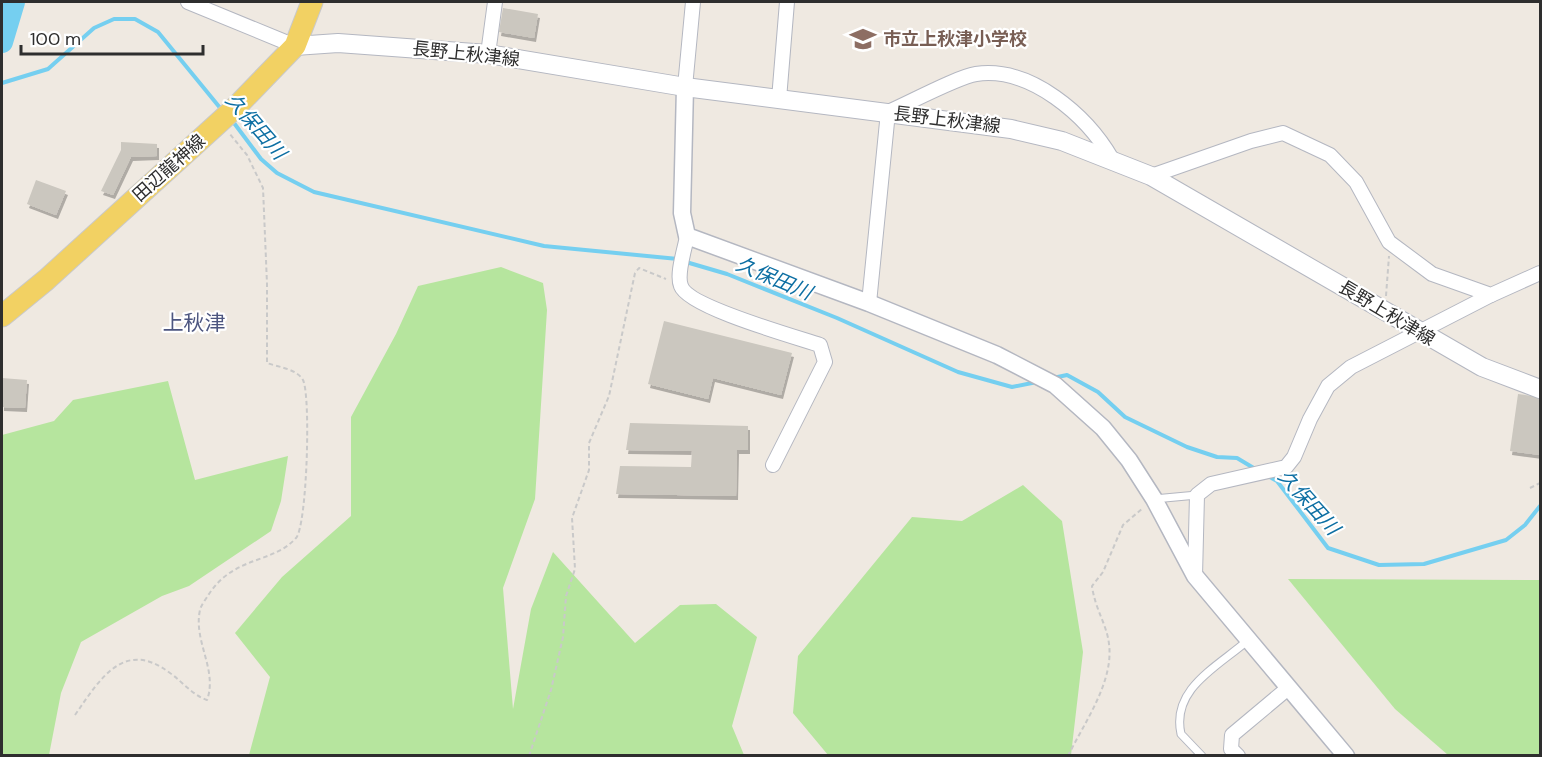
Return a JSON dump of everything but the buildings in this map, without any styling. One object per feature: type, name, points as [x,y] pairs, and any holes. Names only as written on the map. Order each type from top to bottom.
[{"type":"main road","name":"田辺龍神線","points":[[2,316],[46,280],[236,106],[295,46],[312,2]]},
{"type":"main road","name":"長野上秋津線","points":[[295,46],[339,43],[488,54],[685,87],[1011,129],[1062,141],[1151,176],[1482,368],[1540,389]]},
{"type":"street","points":[[188,2],[295,46]]},
{"type":"street","points":[[488,54],[495,2]]},
{"type":"street","points":[[693,2],[685,87],[682,213],[687,236],[680,284],[685,295],[729,315],[820,345],[825,362],[773,465]]},
{"type":"street","points":[[779,99],[787,2]]},
{"type":"street","points":[[869,303],[888,112],[975,74],[998,74],[1035,85],[1061,102],[1097,134],[1112,159]]},
{"type":"street","points":[[1151,176],[1251,141],[1283,133],[1330,155],[1356,182],[1389,242],[1432,274],[1491,295]]},
{"type":"street","points":[[687,236],[869,303],[998,355],[1055,384],[1103,428],[1129,460],[1154,499],[1195,576],[1287,689],[1346,756]]},
{"type":"street","points":[[1195,576],[1197,495],[1211,484],[1287,467],[1328,386],[1352,367],[1491,295],[1540,273]]},
{"type":"street","points":[[1238,756],[1231,749],[1232,735],[1287,689]]},
{"type":"lane","points":[[1154,499],[1197,495]]},
{"type":"lane","points":[[1202,756],[1181,734],[1179,708],[1186,694],[1200,679],[1247,641]]},
{"type":"path","points":[[75,715],[97,684],[113,669],[128,660],[145,658],[170,673],[194,696],[207,700],[211,680],[200,630],[200,609],[216,584],[234,568],[288,546],[298,536],[304,513],[308,408],[304,381],[297,373],[267,363],[267,284],[263,188],[247,155],[220,121]]},
{"type":"path","points":[[1384,311],[1389,242]]},
{"type":"path","points":[[529,756],[551,690],[563,637],[566,596],[574,569],[572,518],[589,470],[589,443],[609,396],[634,273],[639,268],[680,284]]},
{"type":"path","points":[[1530,488],[1540,483]]},
{"type":"path","points":[[1068,756],[1108,670],[1109,643],[1094,605],[1092,586],[1103,572],[1123,525],[1154,499]]},
{"type":"green space","points":[[501,267],[543,283],[547,310],[535,499],[503,588],[513,709],[531,609],[553,552],[635,643],[680,605],[716,604],[757,637],[732,726],[744,755],[249,755],[270,677],[235,633],[282,577],[351,516],[351,417],[396,334],[418,286]]},
{"type":"green space","points":[[168,381],[195,480],[288,456],[281,501],[271,531],[189,586],[162,596],[81,642],[61,693],[49,755],[2,755],[2,435],[54,421],[73,400]]},
{"type":"green space","points":[[1023,485],[1062,521],[1083,652],[1071,755],[828,755],[793,713],[798,656],[912,517],[962,521]]},
{"type":"green space","points":[[1288,579],[1540,580],[1540,755],[1448,755],[1395,709]]},
{"type":"waterway","points":[[2,42],[14,2]]},
{"type":"waterway","name":"久保田川","points":[[2,83],[48,69],[94,28],[114,19],[135,19],[158,32],[221,109]]},
{"type":"waterway","name":"久保田川","points":[[231,119],[261,159],[277,173],[314,192],[544,246],[678,259]]},
{"type":"waterway","name":"久保田川","points":[[686,262],[727,274],[837,318],[958,372],[1012,387],[1037,382]]},
{"type":"waterway","name":"久保田川","points":[[1053,378],[1067,375],[1098,392],[1125,417],[1187,447],[1217,457],[1237,458],[1257,470]]},
{"type":"waterway","name":"久保田川","points":[[1266,475],[1277,481],[1328,548],[1379,565],[1424,564],[1506,540],[1525,525],[1540,506]]},
{"type":"place","name":"市立上秋津小学校","points":[[863,39]]},
{"type":"district","name":"上秋津","points":[[194,323]]}]
